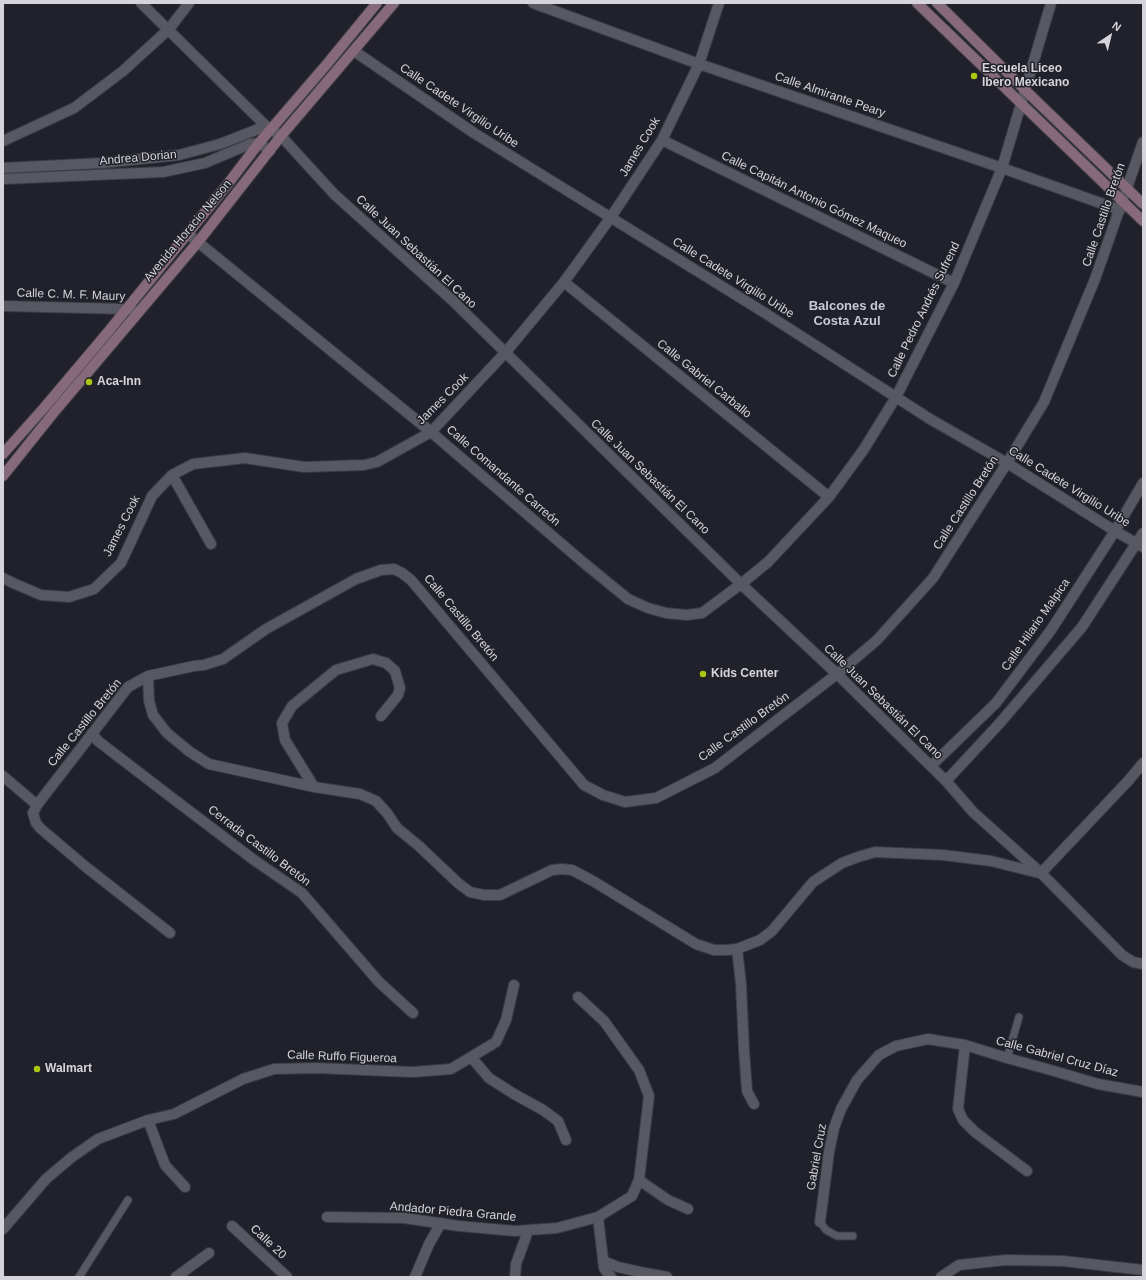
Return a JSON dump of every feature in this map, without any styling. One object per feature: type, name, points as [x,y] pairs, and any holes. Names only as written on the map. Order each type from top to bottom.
[{"type":"main road","name":"Avenida Horacio Nelson","points":[[3,454],[43,409],[188,234],[259,143],[268,128],[377,3]]},
{"type":"main road","name":"Avenida Horacio Nelson","points":[[3,476],[55,411],[198,242],[281,136],[394,3]]},
{"type":"main road","points":[[917,3],[1021,103],[1121,206],[1143,221]]},
{"type":"main road","points":[[937,3],[1143,204]]},
{"type":"street","name":"Calle Juan Sebastián El Cano","points":[[141,3],[268,128],[281,136],[334,194],[452,300],[741,584],[837,674],[931,766],[973,812],[1041,873],[1122,955],[1133,962],[1143,964]]},
{"type":"street","points":[[3,141],[74,108],[124,71],[168,29],[189,3]]},
{"type":"street","name":"Calle Almirante Peary","points":[[533,3],[699,64],[1002,168],[1121,206]]},
{"type":"street","name":"James Cook","points":[[3,578],[41,595],[69,597],[94,589],[121,563],[152,496],[172,475],[193,464],[245,458],[304,468],[364,465],[377,462],[431,432],[505,353],[564,282],[611,217],[662,140],[699,64],[719,3]]},
{"type":"street","name":"Calle Pedro Andrés Sufrend","points":[[741,584],[768,562],[828,497],[864,449],[896,397],[954,283],[1002,168],[1051,3]]},
{"type":"street","name":"Calle Cadete Virgilio Uribe","points":[[354,51],[474,133],[765,313],[930,419],[1007,463],[1115,532],[1140,545]]},
{"type":"street","points":[[3,168],[102,163],[179,155],[220,144],[268,128]]},
{"type":"street","name":"Calle Capitán Antonio Gómez Maqueo","points":[[662,140],[954,283]]},
{"type":"street","name":"Calle Castillo Bretón","points":[[37,805],[128,687],[148,676],[204,665],[223,659],[266,629],[356,579],[381,570],[394,569],[411,580],[584,785],[603,795],[625,802],[656,798],[715,768],[837,674],[877,640],[933,578],[1007,463],[1044,402],[1095,279],[1143,142]]},
{"type":"street","points":[[259,143],[270,151]]},
{"type":"street","name":"Andrea Dorian","points":[[3,179],[163,172],[205,163],[250,144],[259,143]]},
{"type":"street","name":"Calle Comandante Carreón","points":[[188,234],[431,432],[628,599],[648,608],[666,613],[687,615],[702,613],[741,584]]},
{"type":"street","name":"Calle Gabriel Carballo","points":[[564,282],[828,497]]},
{"type":"street","name":"Calle C. M. F. Maury","points":[[3,306],[126,309],[138,312]]},
{"type":"street","points":[[172,475],[211,544]]},
{"type":"street","name":"Calle Hilario Malpica","points":[[931,766],[996,703],[1051,630],[1115,532],[1143,483]]},
{"type":"street","points":[[946,781],[999,724],[1082,627],[1140,545],[1143,533]]},
{"type":"street","points":[[314,787],[285,740],[282,723],[292,706],[336,670],[373,659],[386,663],[395,671],[400,688],[398,695],[381,716]]},
{"type":"street","points":[[148,676],[149,701],[153,714],[167,733],[190,752],[209,764],[314,787],[360,794],[376,801],[387,813],[397,828],[470,892],[484,895],[500,895],[552,870],[562,868],[572,870],[593,881],[696,944],[714,950],[737,949],[760,940],[772,931],[813,882],[842,863],[875,852],[943,855],[991,861],[1041,873],[1129,780],[1143,762]]},
{"type":"street","name":"Cerrada Castillo Bretón","points":[[92,733],[98,741],[167,794],[254,860],[302,893],[379,982],[413,1013]]},
{"type":"street","points":[[3,776],[37,805],[33,813],[36,823],[40,828],[86,867],[170,933]]},
{"type":"street","points":[[737,949],[741,984],[747,1091],[754,1104]]},
{"type":"street","name":"Calle Ruffo Figueroa","points":[[3,1229],[46,1179],[72,1157],[98,1139],[148,1120],[174,1114],[243,1079],[274,1069],[316,1068],[413,1072],[451,1069],[496,1042],[506,1020],[514,985]]},
{"type":"street","points":[[578,997],[604,1021],[636,1064],[649,1096],[639,1180],[668,1200],[688,1209]]},
{"type":"street","points":[[1007,1058],[1019,1017]]},
{"type":"street","name":"Gabriel Cruz","points":[[820,1222],[825,1180],[834,1128],[841,1109],[857,1080],[878,1055],[896,1046],[928,1039],[965,1045]]},
{"type":"street","points":[[965,1045],[958,1109],[963,1120],[975,1132],[1027,1170]]},
{"type":"street","name":"Calle Gabriel Cruz Díaz","points":[[965,1045],[1098,1084],[1143,1092]]},
{"type":"street","points":[[471,1057],[489,1078],[543,1110],[558,1121],[566,1140]]},
{"type":"street","points":[[148,1120],[165,1165],[185,1186]]},
{"type":"street","name":"Andador Piedra Grande","points":[[328,1217],[404,1218],[515,1232],[557,1228],[598,1217],[632,1196],[639,1180]]},
{"type":"street","points":[[79,1277],[128,1200]]},
{"type":"street","points":[[598,1217],[604,1268],[611,1277]]},
{"type":"street","points":[[820,1222],[826,1230],[837,1236],[853,1236]]},
{"type":"street","points":[[415,1277],[429,1244],[441,1223]]},
{"type":"street","name":"Calle 20","points":[[232,1226],[287,1277]]},
{"type":"street","points":[[515,1277],[516,1264],[528,1231]]},
{"type":"street","points":[[176,1277],[209,1254]]},
{"type":"street","points":[[941,1277],[959,1264],[1006,1260],[1063,1261],[1143,1270]]},
{"type":"street","points":[[603,1261],[618,1267],[645,1274],[667,1277]]},
{"type":"place","name":"Escuela Liceo Ibero Mexicano","points":[[974,76]]},
{"type":"place","name":"Aca-Inn","points":[[89,382]]},
{"type":"place","name":"Kids Center","points":[[703,674]]},
{"type":"place","name":"Walmart","points":[[37,1069]]},
{"type":"district","name":"Balcones de Costa Azul","points":[[847,314]]}]
